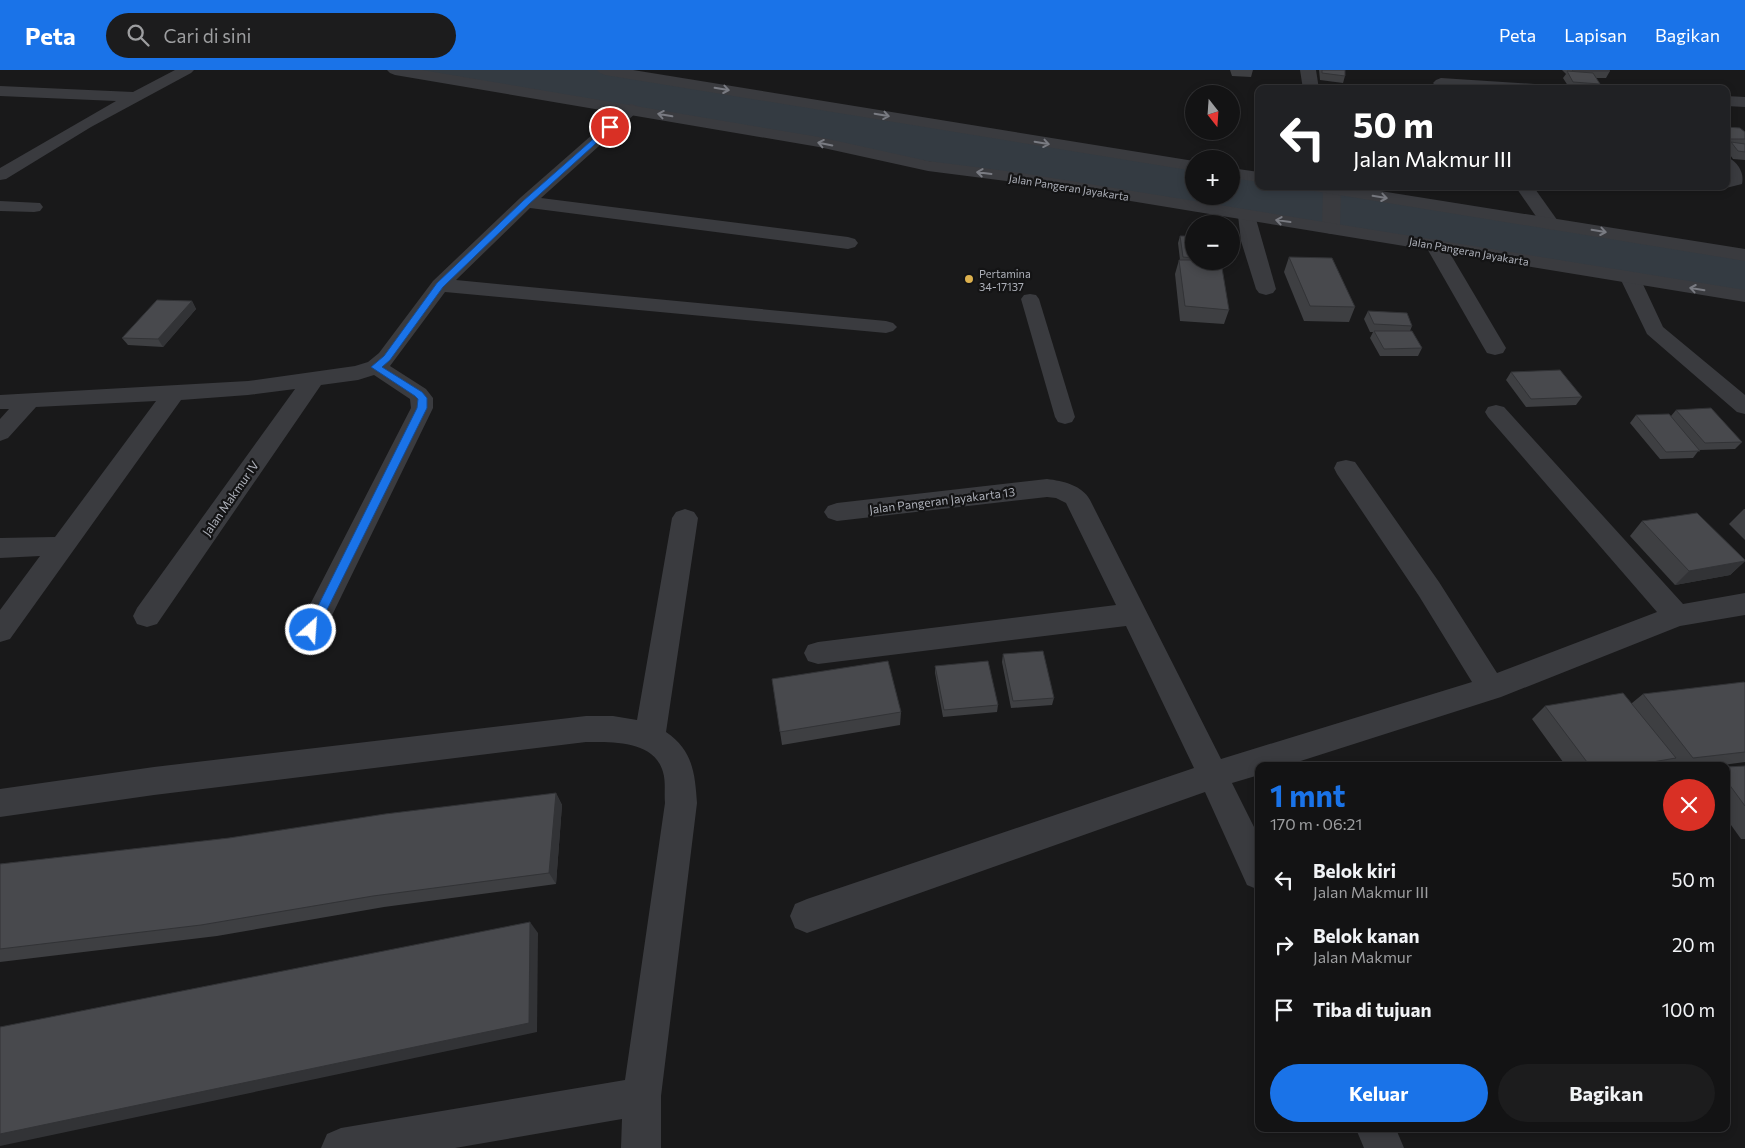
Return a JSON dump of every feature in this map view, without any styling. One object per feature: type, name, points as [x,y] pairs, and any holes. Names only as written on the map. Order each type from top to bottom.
[{"type":"street","points":[[0,175],[85,124],[186,70]]},
{"type":"street","name":"Jalan Pangeran Jayakarta","points":[[395,70],[819,142],[928,166],[1021,178],[1247,216],[1331,225],[1435,245],[1745,296]]},
{"type":"street","points":[[605,70],[639,72],[1185,164]]},
{"type":"street","points":[[1308,70],[1311,85]]},
{"type":"street","points":[[1439,82],[1480,85]]},
{"type":"street","points":[[0,91],[137,97]]},
{"type":"street","points":[[1730,100],[1745,102]]},
{"type":"street","points":[[0,402],[174,393],[313,380],[358,373],[376,367],[387,358],[440,285],[526,202],[630,109]]},
{"type":"street","points":[[1730,167],[1738,176],[1736,180],[1730,182]]},
{"type":"street","points":[[1240,174],[1255,176]]},
{"type":"street","points":[[1331,225],[1328,190],[1745,255]]},
{"type":"street","points":[[1527,190],[1551,224]]},
{"type":"street","points":[[526,202],[848,243]]},
{"type":"street","points":[[0,206],[34,207]]},
{"type":"street","points":[[1247,216],[1251,242],[1266,289]]},
{"type":"street","points":[[1435,245],[1495,348]]},
{"type":"street","points":[[1630,278],[1654,330],[1745,407]]},
{"type":"street","points":[[440,285],[886,327]]},
{"type":"street","points":[[311,630],[422,408],[422,398],[418,394],[376,367]]},
{"type":"street","name":"Jalan Makmur IV","points":[[148,616],[313,380]]},
{"type":"street","points":[[0,631],[174,393]]},
{"type":"street","points":[[0,433],[30,400]]},
{"type":"street","points":[[1496,412],[1677,616]]},
{"type":"street","points":[[1346,468],[1429,589],[1491,688]]},
{"type":"street","name":"Jalan Pangeran Jayakarta 13","points":[[837,512],[1047,488],[1071,493],[1078,500],[1135,614],[1214,775],[1255,865]]},
{"type":"street","points":[[650,736],[685,518]]},
{"type":"street","points":[[0,548],[64,546]]},
{"type":"street","points":[[1255,762],[1491,688],[1677,616],[1745,604]]},
{"type":"street","points":[[818,653],[1135,614]]},
{"type":"street","points":[[0,802],[164,780],[586,729],[616,728],[650,736],[668,751],[678,770],[681,803],[642,1096],[641,1148]]},
{"type":"street","points":[[807,916],[1255,762]]},
{"type":"street","points":[[341,1148],[642,1096]]},
{"type":"street","points":[[1377,1132],[1384,1148]]},
{"type":"lane","points":[[1030,299],[1065,417]]},
{"type":"shaded area","points":[[395,70],[605,70],[1185,165],[1185,205],[1240,205],[1240,174],[1255,176],[1255,190],[1339,190],[1745,255],[1745,296],[1247,216]]},
{"type":"building","points":[[1322,70],[1345,70],[1345,76],[1322,73]]},
{"type":"building","points":[[1609,70],[1610,71],[1573,71]]},
{"type":"building","points":[[1567,71],[1593,73],[1600,84],[1573,82]]},
{"type":"building","points":[[1730,127],[1740,128],[1745,132],[1745,139],[1730,139]]},
{"type":"building","points":[[1731,142],[1745,144],[1745,152],[1738,151]]},
{"type":"building","points":[[1180,236],[1185,236],[1185,257],[1183,257]]},
{"type":"building","points":[[1289,257],[1332,258],[1355,307],[1310,306]]},
{"type":"building","points":[[1179,260],[1185,260],[1185,270],[1222,270],[1229,310],[1185,306]]},
{"type":"building","points":[[157,300],[192,301],[158,339],[122,338]]},
{"type":"building","points":[[1368,311],[1407,313],[1412,326],[1374,324]]},
{"type":"building","points":[[1374,331],[1412,331],[1422,348],[1384,349]]},
{"type":"building","points":[[1560,370],[1582,397],[1531,399],[1511,372]]},
{"type":"building","points":[[1711,408],[1742,442],[1705,443],[1676,410]]},
{"type":"building","points":[[1669,414],[1700,451],[1666,452],[1636,415]]},
{"type":"building","points":[[1697,513],[1745,561],[1689,571],[1642,521]]},
{"type":"building","points":[[1043,651],[1054,698],[1013,701],[1003,654]]},
{"type":"building","points":[[888,661],[901,712],[780,732],[772,679]]},
{"type":"building","points":[[988,661],[998,705],[944,710],[935,666]]},
{"type":"building","points":[[1744,682],[1745,752],[1693,758],[1643,694]]},
{"type":"building","points":[[1623,693],[1676,758],[1652,762],[1587,762],[1545,706]]},
{"type":"building","points":[[1745,766],[1745,806],[1730,785],[1730,767]]},
{"type":"building","points":[[556,793],[549,873],[373,896],[201,925],[0,949],[0,864],[229,838],[385,814]]},
{"type":"building","points":[[530,922],[529,1023],[0,1134],[0,1027]]},
{"type":"place","name":"Pertamina 34-17137","points":[[969,279]]},
{"type":"route","points":[[311,630],[422,408],[422,398],[418,394],[376,367],[387,358],[440,285],[526,202],[610,127]]}]
